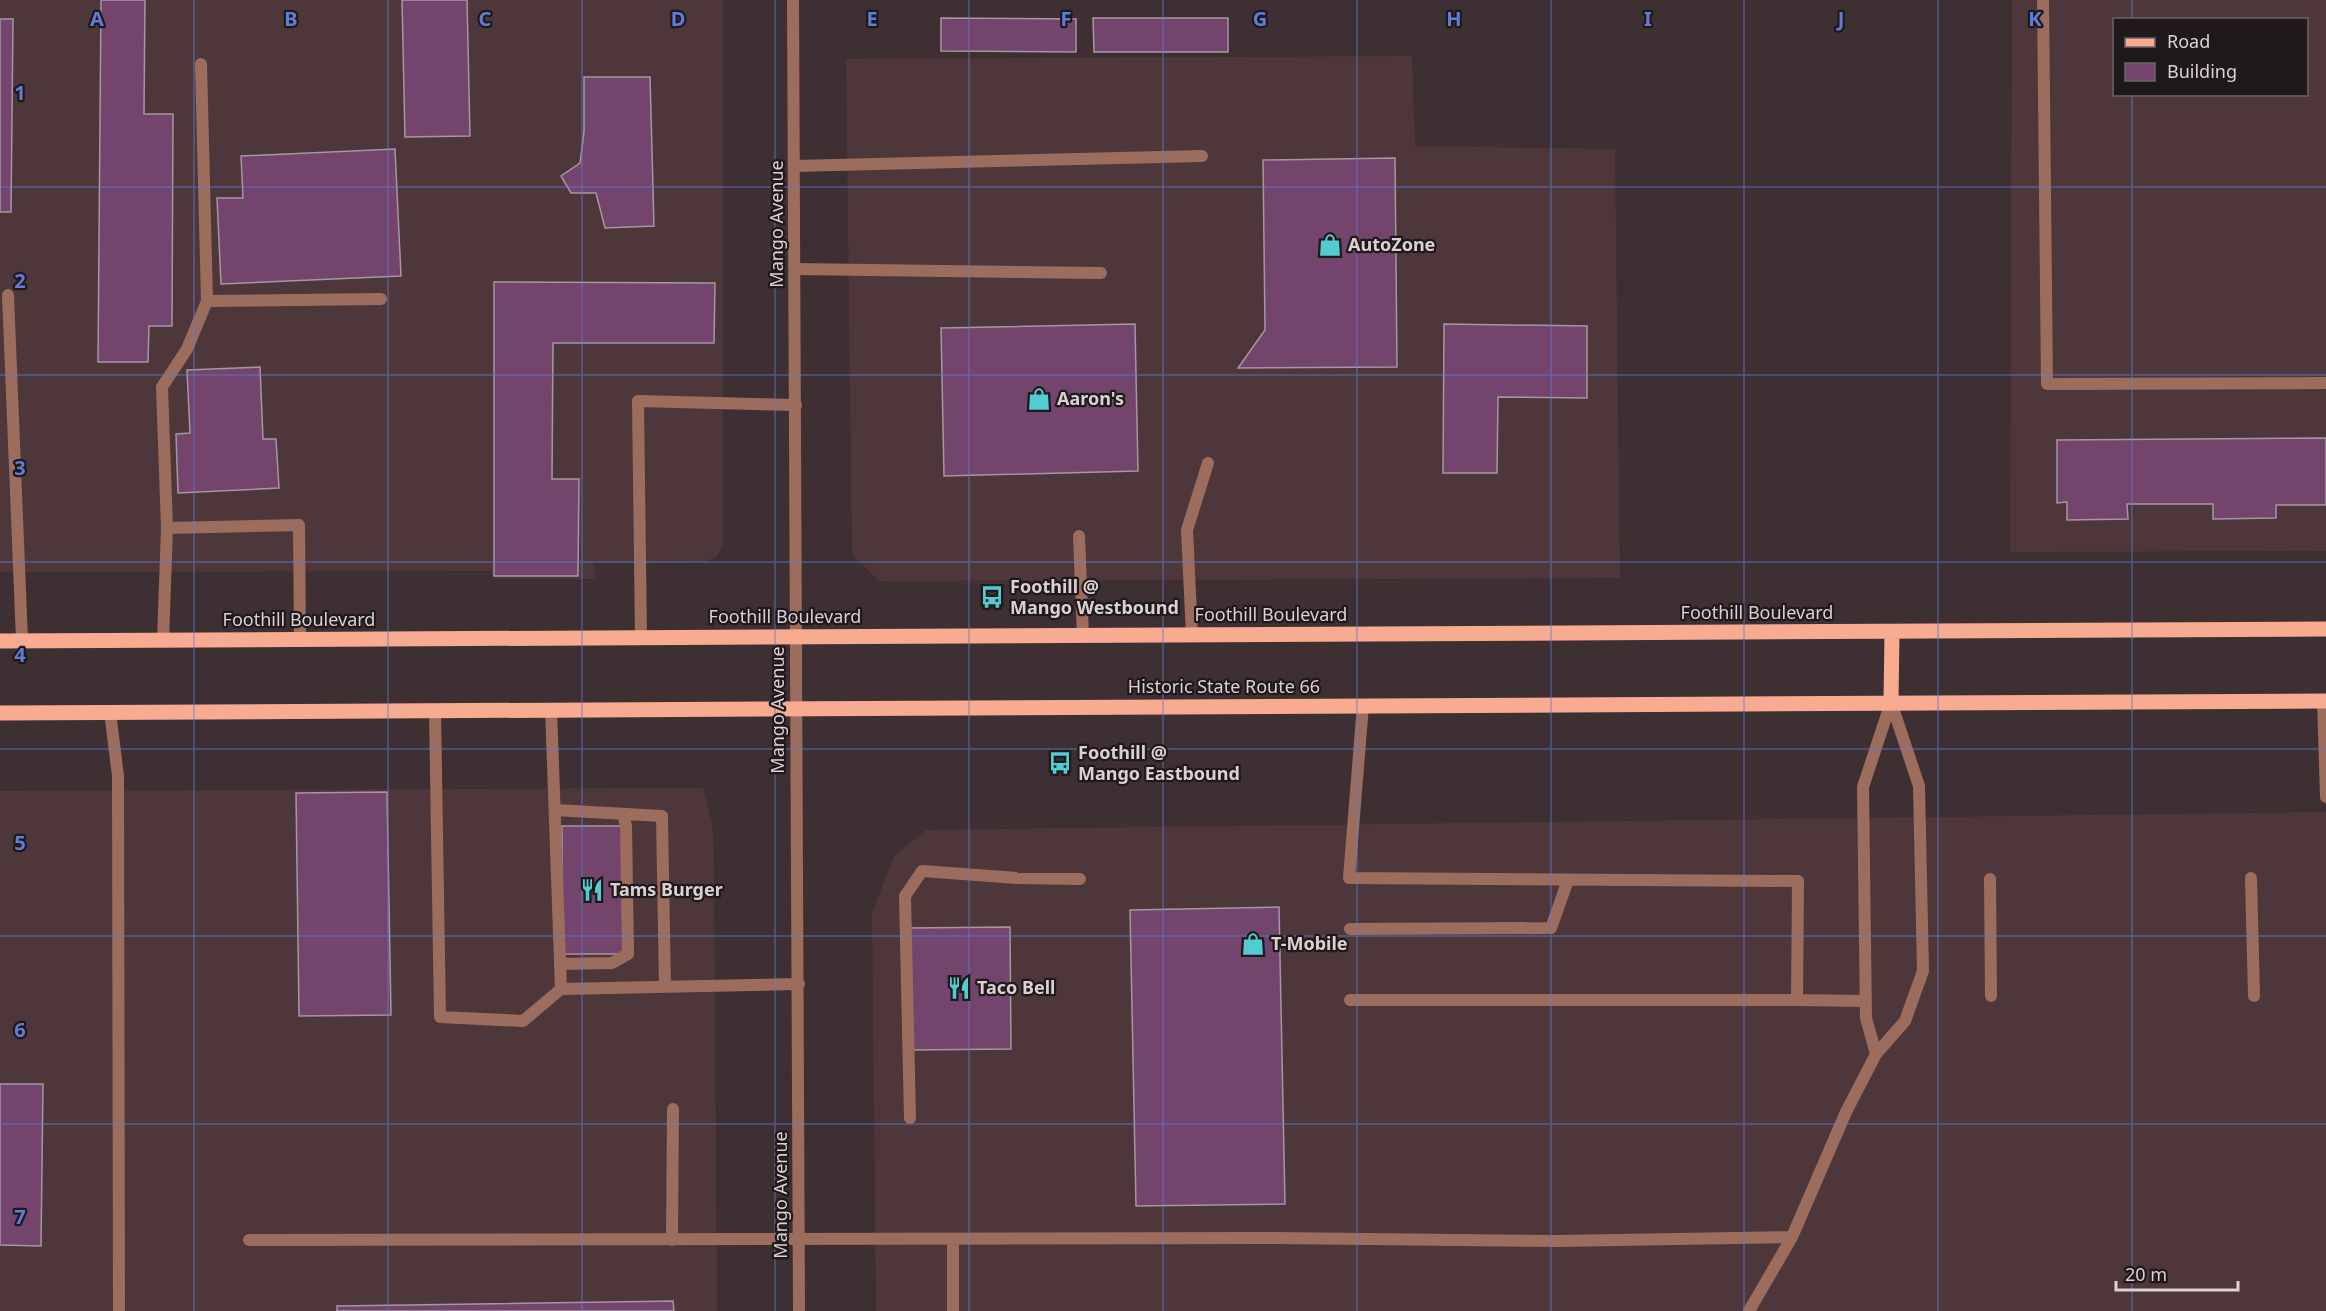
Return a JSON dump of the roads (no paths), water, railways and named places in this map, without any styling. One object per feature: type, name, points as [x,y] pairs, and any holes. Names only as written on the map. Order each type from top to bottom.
[{"type":"main road","name":"Foothill Boulevard","points":[[0,640],[2326,629]]},
{"type":"main road","points":[[1892,632],[1891,702],[2325,701]]},
{"type":"main road","name":"Historic State Route 66","points":[[796,708],[1891,702]]},
{"type":"main road","points":[[0,713],[796,708]]},
{"type":"street","name":"Mango Avenue","points":[[793,0],[799,1311]]},
{"type":"street","points":[[2043,0],[2047,384],[2326,383]]},
{"type":"street","points":[[163,640],[167,528],[162,387],[188,349],[207,301],[201,64]]},
{"type":"street","points":[[794,166],[1202,156]]},
{"type":"street","points":[[795,269],[1101,273]]},
{"type":"street","points":[[8,295],[22,640]]},
{"type":"street","points":[[207,301],[381,299]]},
{"type":"street","points":[[641,638],[638,401],[796,405]]},
{"type":"street","points":[[1192,635],[1187,530],[1208,463]]},
{"type":"street","points":[[167,528],[299,525],[300,639]]},
{"type":"street","points":[[1079,536],[1083,636]]},
{"type":"street","points":[[2325,701],[2326,797]]},
{"type":"street","points":[[1876,1054],[1866,1018],[1865,1001],[1863,787],[1891,702]]},
{"type":"street","points":[[1749,1311],[1792,1238],[1846,1112],[1876,1054],[1905,1021],[1923,971],[1919,786],[1891,702]]},
{"type":"street","points":[[1363,705],[1349,878],[1798,881],[1797,1000]]},
{"type":"street","points":[[435,710],[440,1017],[523,1021],[561,989],[799,984]]},
{"type":"street","points":[[551,710],[561,989]]},
{"type":"street","points":[[110,712],[118,776],[118,1311]]},
{"type":"street","points":[[555,810],[662,816],[665,987]]},
{"type":"street","points":[[560,964],[612,963],[628,954],[626,826],[623,814]]},
{"type":"street","points":[[910,1118],[905,896],[922,871],[1080,879]]},
{"type":"street","points":[[2251,878],[2254,996]]},
{"type":"street","points":[[1990,879],[1991,996]]},
{"type":"street","points":[[1350,929],[1551,928],[1568,880]]},
{"type":"street","points":[[1350,1000],[1865,1001]]},
{"type":"street","points":[[672,1240],[673,1109]]},
{"type":"street","points":[[249,1240],[1275,1238],[1557,1242],[1792,1238]]},
{"type":"street","points":[[953,1239],[953,1311]]},
{"type":"place","name":"AutoZone","points":[[1330,245]]},
{"type":"place","name":"Aaron's","points":[[1039,399]]},
{"type":"place","name":"Foothill @ Mango Westbound","points":[[992,597]]},
{"type":"place","name":"Foothill @ Mango Eastbound","points":[[1060,763]]},
{"type":"place","name":"Tams Burger","points":[[592,890]]},
{"type":"place","name":"T-Mobile","points":[[1253,944]]},
{"type":"place","name":"Taco Bell","points":[[959,988]]}]
